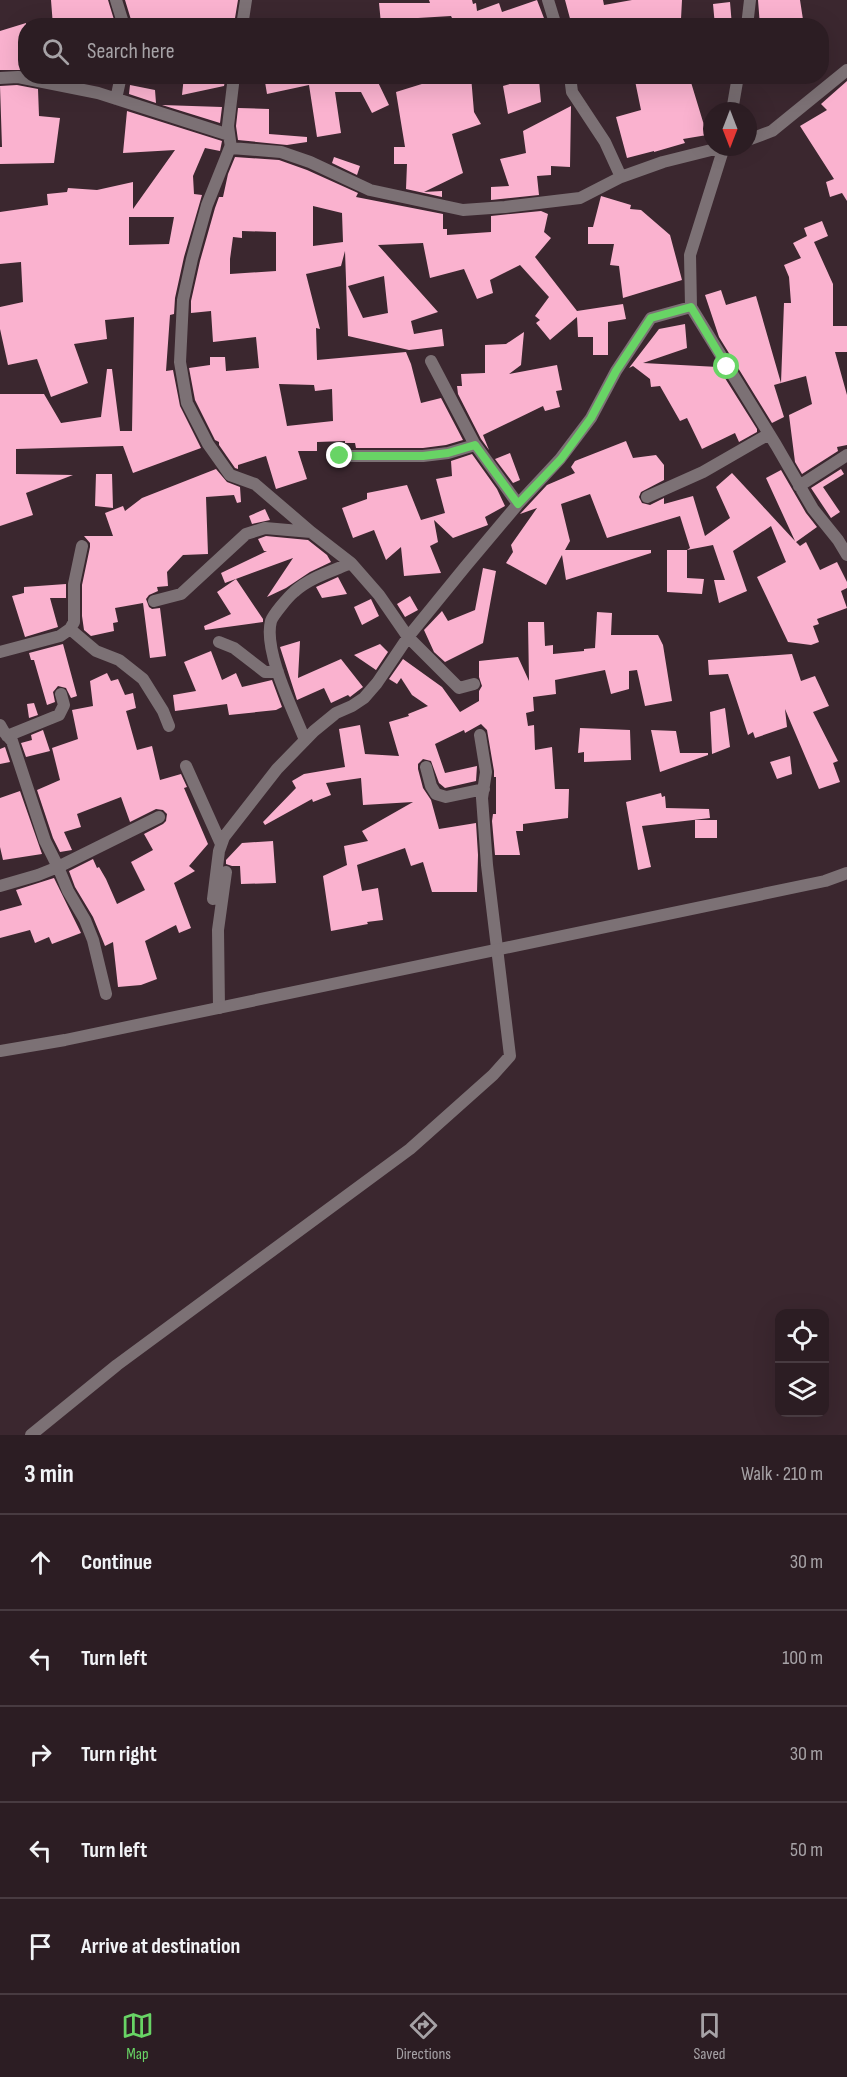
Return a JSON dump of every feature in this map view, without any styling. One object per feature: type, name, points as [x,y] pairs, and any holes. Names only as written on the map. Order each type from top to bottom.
[{"type":"street","points":[[116,0],[122,18]]},
{"type":"street","points":[[243,18],[246,0]]},
{"type":"street","points":[[548,0],[554,18]]},
{"type":"street","points":[[748,18],[750,0]]},
{"type":"street","points":[[757,136],[771,131],[847,70]]},
{"type":"street","points":[[0,78],[18,77]]},
{"type":"street","points":[[53,84],[98,93],[230,140]]},
{"type":"street","points":[[116,99],[119,84]]},
{"type":"street","points":[[233,84],[228,126],[231,148],[281,153],[310,162],[370,190],[463,210],[580,198],[621,177],[663,162],[703,152]]},
{"type":"street","points":[[571,84],[572,92],[605,142],[621,177]]},
{"type":"street","points":[[734,102],[737,84]]},
{"type":"street","points":[[230,140],[207,205],[183,300],[180,362],[187,404],[208,444],[230,475],[255,484],[351,563],[379,595],[408,637],[459,688],[474,684]]},
{"type":"street","points":[[720,156],[690,255],[691,307],[813,509],[847,555]]},
{"type":"street","points":[[213,899],[224,837],[277,769],[336,713],[364,698],[408,637],[518,504],[561,459],[591,418],[616,371],[651,318],[691,307]]},
{"type":"street","points":[[431,361],[475,445],[518,504]]},
{"type":"street","points":[[647,497],[703,472],[769,434]]},
{"type":"street","points":[[340,456],[423,456],[448,453],[475,445]]},
{"type":"street","points":[[799,486],[847,455]]},
{"type":"street","points":[[154,601],[182,594],[246,534],[265,528],[311,532]]},
{"type":"street","points":[[0,652],[60,636],[70,629],[74,622],[74,584],[82,546]]},
{"type":"street","points":[[305,740],[274,660],[270,637],[271,620],[293,592],[351,563]]},
{"type":"street","points":[[70,629],[96,651],[119,660],[143,679],[163,711],[169,726]]},
{"type":"street","points":[[219,642],[234,648],[265,672],[278,672]]},
{"type":"street","points":[[7,736],[59,715],[64,705],[61,694]]},
{"type":"street","points":[[0,725],[12,741],[45,841],[93,940],[106,994]]},
{"type":"street","points":[[31,1435],[117,1365],[410,1149],[510,1056],[487,865],[482,798],[486,772],[480,735]]},
{"type":"street","points":[[186,766],[221,844]]},
{"type":"street","points":[[426,767],[431,786],[436,794],[446,797],[484,789]]},
{"type":"street","points":[[0,886],[58,867],[159,817]]},
{"type":"street","points":[[219,1008],[218,930],[226,872]]},
{"type":"street","points":[[0,1051],[497,950],[825,881],[847,873]]},
{"type":"building","points":[[51,0],[108,0],[113,18],[52,18]]},
{"type":"building","points":[[125,0],[238,0],[235,18],[130,18]]},
{"type":"building","points":[[429,0],[472,0],[473,4],[476,3],[477,11],[499,3],[502,12],[537,0],[544,18],[452,18],[451,16],[380,18],[379,3],[430,3]]},
{"type":"building","points":[[565,0],[603,0],[604,5],[632,0],[682,0],[681,18],[570,18]]},
{"type":"building","points":[[758,0],[800,0],[803,18],[759,18]]},
{"type":"building","points":[[730,2],[731,18],[714,18],[713,4]]},
{"type":"building","points":[[18,25],[18,70],[0,70],[0,31]]},
{"type":"building","points":[[847,81],[847,201],[842,193],[830,197],[826,182],[834,179],[800,126],[827,110],[821,104]]},
{"type":"building","points":[[183,84],[224,84],[224,86],[182,95]]},
{"type":"building","points":[[265,84],[379,84],[389,105],[372,113],[361,92],[335,92],[341,133],[317,137],[309,85],[267,94]]},
{"type":"building","points":[[422,84],[472,84],[474,112],[481,124],[452,134],[463,173],[424,192],[442,191],[442,197],[406,189],[407,164],[394,164],[394,147],[405,147],[396,92]]},
{"type":"building","points":[[539,84],[541,102],[508,114],[503,86]]},
{"type":"building","points":[[636,84],[692,84],[703,122],[703,136],[683,139],[685,143],[627,158],[616,117],[641,110]]},
{"type":"building","points":[[17,85],[38,89],[39,116],[60,118],[54,163],[0,164],[0,147],[2,147],[0,86]]},
{"type":"building","points":[[130,85],[155,90],[156,103],[129,94]]},
{"type":"building","points":[[162,105],[222,107],[220,123]]},
{"type":"building","points":[[571,106],[570,167],[551,166],[551,175],[537,176],[539,195],[491,200],[491,187],[509,186],[500,159],[526,153],[523,131]]},
{"type":"building","points":[[238,108],[269,109],[269,134],[307,137],[307,142],[287,145],[238,140],[236,126]]},
{"type":"building","points":[[127,111],[222,141],[220,151],[205,148],[193,176],[194,194],[202,195],[184,257],[174,314],[170,315],[166,371],[173,370],[180,406],[201,448],[133,473],[123,446],[16,449],[16,474],[73,475],[26,493],[33,515],[0,526],[0,394],[44,394],[61,423],[101,417],[107,369],[112,369],[120,431],[132,431],[134,317],[105,320],[107,339],[74,344],[88,383],[51,397],[37,359],[8,365],[0,329],[0,307],[23,302],[21,262],[0,264],[0,212],[48,205],[47,194],[67,192],[68,188],[97,190],[133,182],[133,209],[175,150],[123,153]],"holes":[[[129,217],[174,217],[169,244],[129,245]]]},
{"type":"building","points":[[235,157],[279,160],[358,193],[356,197],[443,214],[443,229],[447,229],[447,235],[491,232],[491,216],[541,211],[548,214],[544,232],[551,238],[535,257],[577,311],[623,304],[626,319],[608,322],[608,355],[593,355],[593,337],[578,337],[577,317],[550,340],[536,323],[540,320],[535,316],[549,297],[520,265],[490,280],[493,293],[477,299],[464,269],[430,278],[423,243],[378,245],[438,312],[411,321],[414,334],[442,329],[444,346],[409,350],[348,336],[345,251],[341,266],[306,274],[320,329],[316,328],[317,360],[406,352],[421,403],[441,398],[463,440],[423,448],[356,448],[355,443],[345,443],[345,441],[317,442],[317,451],[298,451],[307,479],[276,489],[266,456],[238,465],[238,469],[235,468],[219,442],[215,440],[195,400],[189,368],[210,365],[210,357],[225,357],[226,371],[259,368],[256,337],[213,342],[211,311],[191,313],[191,301],[200,261],[215,208],[219,197],[223,197],[228,174]],"holes":[[[313,206],[342,213],[343,242],[313,246]],[[242,231],[276,232],[276,271],[230,274],[233,237],[242,238]],[[384,276],[388,313],[363,318],[348,286]],[[279,384],[314,385],[315,391],[332,389],[333,421],[287,426]]]},
{"type":"building","points":[[334,157],[360,166],[357,175],[332,163]]},
{"type":"building","points":[[601,196],[631,205],[630,209],[641,210],[670,235],[682,280],[623,298],[619,266],[610,265],[614,244],[588,244],[588,227],[593,227]]},
{"type":"building","points":[[822,221],[828,236],[814,242],[833,284],[833,326],[847,326],[847,352],[835,352],[847,395],[847,445],[837,447],[838,451],[802,474],[795,462],[789,415],[812,404],[806,376],[781,383],[784,303],[791,303],[789,277],[784,265],[801,258],[793,243],[807,236],[804,228]]},
{"type":"building","points":[[721,290],[726,305],[756,296],[781,383],[774,385],[784,417],[772,423],[719,337],[705,295]]},
{"type":"building","points":[[685,324],[687,348],[643,363],[718,367],[757,432],[739,442],[735,433],[702,449],[687,418],[680,421],[660,386],[651,387],[650,379],[633,366],[629,368],[659,329]]},
{"type":"building","points":[[524,332],[521,365],[509,374],[557,365],[562,390],[556,391],[560,407],[545,411],[543,406],[483,435],[489,450],[458,394],[457,386],[462,386],[461,374],[485,373],[485,345],[506,344]]},
{"type":"building","points":[[626,441],[633,458],[656,455],[664,465],[664,480],[641,492],[639,497],[642,503],[650,505],[664,498],[664,504],[693,496],[705,536],[730,518],[716,487],[732,473],[795,541],[766,478],[781,470],[806,513],[817,527],[796,542],[800,546],[806,542],[820,570],[837,562],[847,582],[847,588],[841,591],[847,608],[817,619],[819,624],[813,626],[819,642],[811,645],[788,642],[757,577],[786,562],[771,526],[733,551],[747,591],[719,603],[714,580],[725,580],[713,545],[687,550],[690,548],[680,516],[607,538],[590,494],[561,504],[570,541],[565,550],[651,550],[651,553],[566,580],[562,555],[546,585],[506,563],[513,552],[511,545],[537,508],[520,514],[547,485],[575,473],[571,467],[575,461]]},
{"type":"building","points":[[510,453],[520,480],[513,483],[495,459]]},
{"type":"building","points":[[472,454],[497,489],[505,506],[485,517],[488,525],[453,538],[434,520],[438,542],[430,546],[441,573],[404,576],[401,547],[386,560],[374,530],[353,538],[342,508],[367,499],[367,493],[407,485],[421,520],[445,513],[436,479],[452,476],[451,461]]},
{"type":"building","points":[[216,469],[227,482],[240,487],[241,502],[237,503],[234,495],[206,497],[208,554],[183,555],[167,572],[168,586],[157,587],[158,591],[146,599],[152,609],[160,608],[166,656],[150,658],[143,603],[115,608],[118,622],[113,623],[114,631],[91,636],[84,630],[82,616],[82,585],[90,547],[90,543],[84,536],[113,536],[105,513],[123,506],[125,511],[142,498]]},
{"type":"building","points":[[841,469],[844,474],[823,487],[840,512],[831,518],[811,488]]},
{"type":"building","points":[[96,474],[112,474],[113,508],[95,506]]},
{"type":"building","points":[[265,509],[270,520],[252,524],[249,516]]},
{"type":"building","points":[[266,536],[308,540],[327,555],[331,562],[267,597],[293,558],[225,583],[221,573],[267,551],[264,551],[258,539]]},
{"type":"building","points":[[667,550],[687,550],[687,578],[704,579],[702,594],[667,592]]},
{"type":"building","points":[[483,568],[496,571],[483,643],[445,662],[434,652],[424,630],[442,611],[448,621],[475,610]]},
{"type":"building","points":[[338,577],[347,594],[322,598],[316,587]]},
{"type":"building","points":[[236,579],[263,622],[205,630],[204,626],[231,614],[217,592]]},
{"type":"building","points":[[66,584],[66,598],[50,598],[58,627],[25,637],[12,596],[24,593],[24,587]]},
{"type":"building","points":[[410,596],[418,610],[405,617],[397,604]]},
{"type":"building","points":[[371,599],[379,616],[362,625],[354,607]]},
{"type":"building","points":[[597,612],[612,613],[611,635],[658,635],[663,645],[672,701],[645,706],[637,670],[629,671],[629,689],[611,694],[605,670],[555,680],[556,694],[533,697],[534,711],[526,713],[528,726],[534,725],[535,750],[552,747],[555,789],[569,789],[568,818],[523,824],[523,831],[516,831],[520,855],[495,855],[492,821],[493,814],[496,814],[496,777],[494,777],[487,730],[481,724],[465,733],[464,730],[435,744],[445,773],[477,766],[476,781],[445,788],[439,783],[431,761],[423,759],[418,764],[423,788],[431,800],[439,829],[476,823],[477,892],[432,892],[423,862],[411,866],[405,848],[357,865],[362,891],[378,888],[383,920],[331,931],[323,876],[347,865],[344,846],[368,841],[362,831],[413,802],[363,805],[361,778],[326,783],[331,795],[313,802],[312,799],[265,825],[263,822],[296,788],[292,781],[304,774],[345,767],[339,729],[360,725],[365,754],[399,756],[389,722],[409,716],[408,714],[428,706],[412,695],[401,678],[397,684],[389,679],[403,659],[442,687],[460,712],[479,701],[479,691],[482,686],[479,677],[479,661],[518,657],[529,681],[528,622],[544,622],[545,646],[553,645],[553,654],[584,651],[584,649],[595,648]]},
{"type":"building","points":[[300,641],[298,678],[341,659],[363,687],[350,697],[348,695],[331,703],[324,688],[297,700],[280,647]]},
{"type":"building","points":[[63,644],[77,696],[71,698],[66,688],[58,686],[53,692],[55,702],[47,705],[34,660],[31,660],[29,653]]},
{"type":"building","points":[[380,644],[388,652],[376,670],[354,655]]},
{"type":"building","points":[[211,651],[222,680],[236,673],[242,687],[272,680],[282,707],[276,710],[229,715],[227,704],[175,711],[173,695],[196,691],[184,662]]},
{"type":"building","points":[[792,654],[801,681],[815,676],[829,706],[813,712],[838,761],[833,763],[840,782],[819,789],[785,709],[787,727],[755,738],[753,732],[748,735],[728,674],[709,675],[708,660]]},
{"type":"building","points":[[107,673],[111,681],[118,679],[125,695],[133,693],[136,708],[126,711],[137,750],[152,746],[160,780],[181,774],[187,787],[184,788],[208,844],[189,866],[195,871],[174,883],[191,928],[179,933],[176,925],[145,941],[157,979],[141,985],[118,987],[113,942],[105,946],[69,871],[93,859],[106,879],[117,904],[145,890],[131,862],[153,850],[144,834],[163,824],[167,814],[163,810],[156,809],[130,822],[121,797],[77,814],[81,827],[64,832],[72,850],[60,852],[37,790],[60,780],[52,748],[78,739],[72,710],[93,706],[90,681]]},
{"type":"building","points":[[34,703],[38,715],[29,718],[27,704]]},
{"type":"building","points":[[725,708],[730,747],[712,754],[710,712]]},
{"type":"building","points":[[580,728],[630,730],[631,760],[584,762],[584,752],[578,753]]},
{"type":"building","points":[[43,730],[50,751],[26,757],[21,743],[32,740],[31,735]]},
{"type":"building","points":[[651,730],[676,731],[680,753],[708,753],[708,755],[660,772]]},
{"type":"building","points":[[5,747],[10,762],[0,764],[0,749]]},
{"type":"building","points":[[790,756],[792,774],[777,779],[770,762]]},
{"type":"building","points":[[20,791],[42,854],[3,860],[0,847],[0,798]]},
{"type":"building","points":[[661,793],[662,797],[665,796],[666,808],[709,809],[710,818],[642,826],[651,867],[638,870],[626,802]]},
{"type":"building","points":[[695,820],[717,820],[717,838],[695,838]]},
{"type":"building","points":[[273,841],[276,883],[241,884],[240,866],[226,864],[226,860],[242,843]]},
{"type":"building","points":[[54,878],[81,933],[52,944],[49,937],[35,943],[30,930],[0,938],[0,911],[22,905],[16,890]]},
{"type":"route","points":[[340,456],[423,456],[448,453],[475,445],[518,504],[561,459],[591,418],[616,371],[651,318],[691,307],[727,367]]}]
